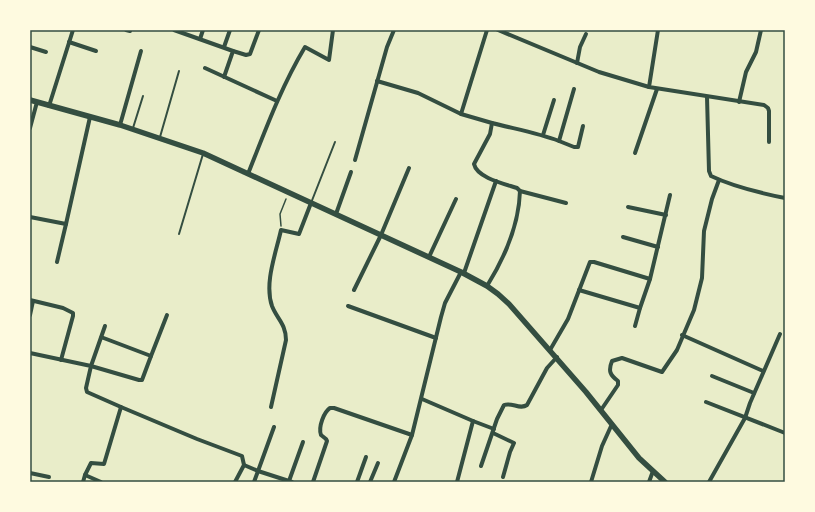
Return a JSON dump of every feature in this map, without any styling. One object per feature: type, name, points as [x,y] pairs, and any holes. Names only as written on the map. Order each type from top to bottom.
[{"type":"street","points":[[49,106],[73,30]]},
{"type":"street","points":[[174,30],[246,55],[250,54],[259,30]]},
{"type":"street","points":[[200,39],[203,30]]},
{"type":"street","points":[[224,47],[230,30]]},
{"type":"street","points":[[248,174],[277,101],[305,47],[328,60],[333,30]]},
{"type":"street","points":[[355,160],[387,47],[394,30]]},
{"type":"street","points":[[461,114],[487,30]]},
{"type":"street","points":[[498,30],[600,72],[648,87],[764,105],[768,108],[769,142]]},
{"type":"street","points":[[648,87],[658,30]]},
{"type":"street","points":[[739,102],[746,72],[756,52],[761,30]]},
{"type":"street","points":[[577,63],[580,47],[586,34]]},
{"type":"street","points":[[69,42],[96,51]]},
{"type":"street","points":[[30,47],[46,52]]},
{"type":"street","points":[[120,125],[142,51]]},
{"type":"street","points":[[224,77],[233,51]]},
{"type":"street","points":[[205,68],[277,101]]},
{"type":"street","points":[[378,81],[418,93],[461,114],[522,131],[543,135],[574,148],[578,147],[583,126]]},
{"type":"street","points":[[559,141],[574,89]]},
{"type":"street","points":[[635,153],[657,89]]},
{"type":"street","points":[[707,97],[709,171],[711,176],[719,180],[785,198]]},
{"type":"street","points":[[30,100],[120,125],[203,153],[429,257],[487,286],[509,304],[556,356],[639,458],[666,482]]},
{"type":"street","points":[[543,135],[554,100]]},
{"type":"street","points":[[30,128],[37,102]]},
{"type":"street","points":[[57,262],[90,117]]},
{"type":"street","points":[[492,123],[490,134],[474,164],[478,172],[496,181],[517,188],[520,191],[566,203]]},
{"type":"street","points":[[354,290],[381,235],[409,168]]},
{"type":"street","points":[[336,214],[351,172]]},
{"type":"street","points":[[601,410],[618,385],[618,381],[611,376],[610,372],[612,361],[622,358],[662,372],[676,350],[694,310],[700,284],[704,231],[712,199],[719,180]]},
{"type":"street","points":[[394,482],[412,435],[445,303],[462,273],[496,181]]},
{"type":"street","points":[[487,286],[500,265],[510,241],[520,204],[520,191]]},
{"type":"street","points":[[635,326],[650,279],[670,195]]},
{"type":"street","points":[[429,257],[456,199]]},
{"type":"street","points":[[271,408],[286,340],[286,332],[272,307],[269,283],[281,230],[299,234],[311,203]]},
{"type":"street","points":[[628,207],[666,215]]},
{"type":"street","points":[[30,217],[66,224]]},
{"type":"street","points":[[623,237],[658,247]]},
{"type":"street","points":[[550,350],[568,319],[590,262],[650,279]]},
{"type":"street","points":[[578,290],[640,308]]},
{"type":"street","points":[[30,314],[31,300],[63,308],[73,313],[61,360]]},
{"type":"street","points":[[348,306],[436,338]]},
{"type":"street","points":[[30,353],[91,366],[142,380],[168,315]]},
{"type":"street","points":[[105,326],[91,366],[86,388],[87,392],[197,439],[242,456],[244,465],[235,482]]},
{"type":"street","points":[[682,334],[763,371]]},
{"type":"street","points":[[709,482],[745,418],[763,371],[780,334]]},
{"type":"street","points":[[101,337],[151,356]]},
{"type":"street","points":[[481,466],[504,405],[508,404],[521,407],[527,405],[547,368],[556,356]]},
{"type":"street","points":[[712,376],[754,393]]},
{"type":"street","points":[[422,399],[473,421],[514,443],[503,476]]},
{"type":"street","points":[[706,402],[785,433]]},
{"type":"street","points":[[83,482],[91,463],[104,464],[121,407]]},
{"type":"street","points":[[313,482],[326,443],[326,439],[321,435],[320,431],[326,412],[330,408],[334,408],[412,435]]},
{"type":"street","points":[[457,482],[473,421]]},
{"type":"street","points":[[591,482],[602,446],[612,424]]},
{"type":"street","points":[[254,482],[274,427]]},
{"type":"street","points":[[244,465],[290,482],[303,442]]},
{"type":"street","points":[[357,482],[366,457]]},
{"type":"street","points":[[370,482],[378,463]]},
{"type":"street","points":[[649,482],[653,471]]},
{"type":"street","points":[[30,473],[48,477]]},
{"type":"street","points":[[85,475],[101,482]]},
{"type":"lane","points":[[160,138],[179,72]]},
{"type":"lane","points":[[133,129],[143,96]]},
{"type":"lane","points":[[311,203],[335,142]]},
{"type":"lane","points":[[179,234],[203,153]]},
{"type":"path","points":[[281,230],[280,214],[286,198]]}]
